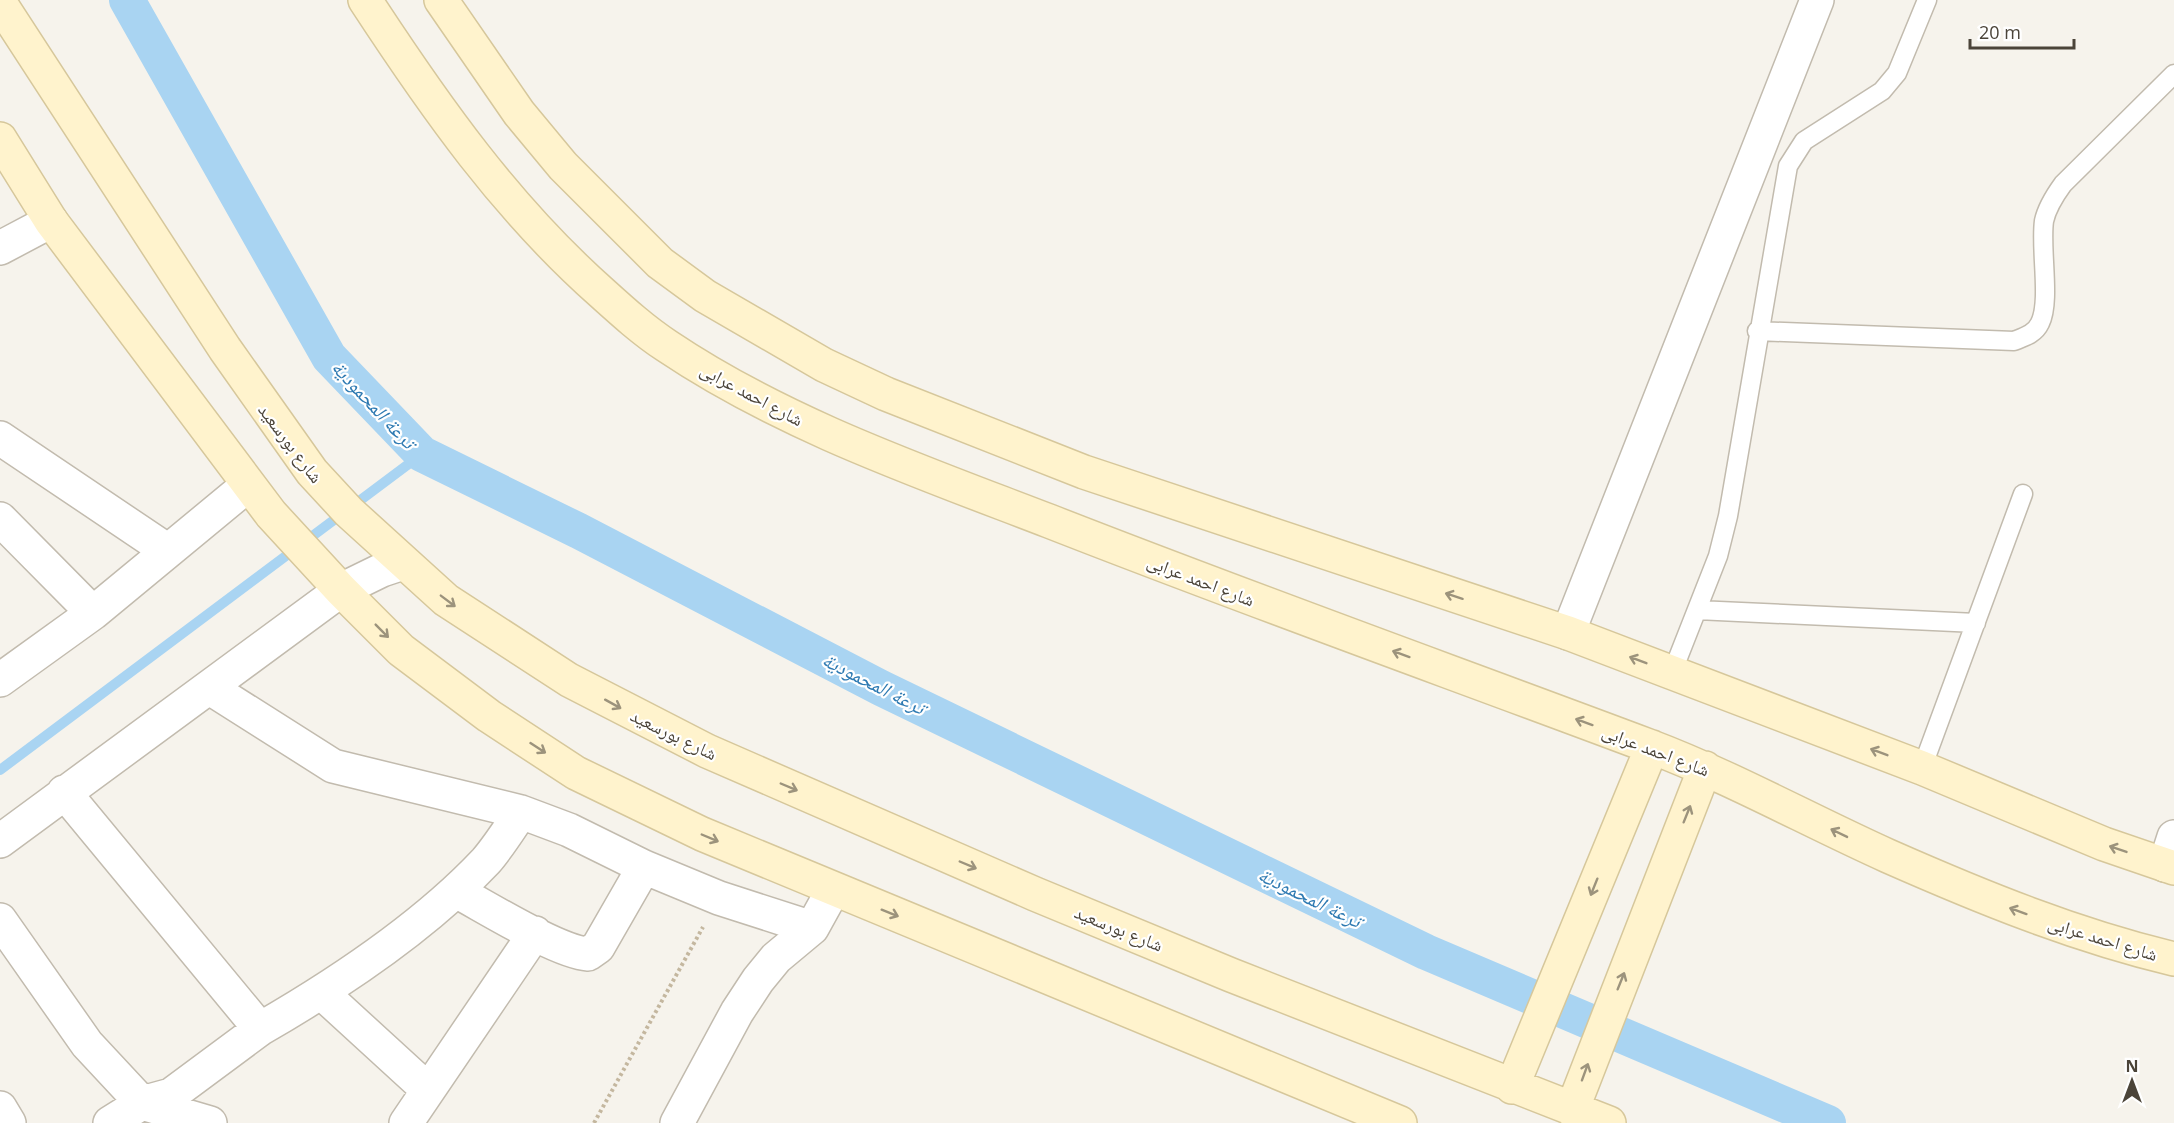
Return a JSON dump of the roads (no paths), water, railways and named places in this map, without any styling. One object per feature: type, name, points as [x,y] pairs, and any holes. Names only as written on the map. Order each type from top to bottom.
[{"type":"main road","name":"شارع احمد عرابى","points":[[365,0],[449,125],[480,166],[549,243],[609,300],[658,339],[725,381],[805,423],[929,475],[1195,578],[1705,768],[1886,855],[2011,909],[2112,943],[2174,959]]},
{"type":"main road","points":[[441,0],[519,112],[563,166],[610,216],[660,263],[705,296],[763,332],[824,365],[886,394],[1084,472],[1568,633],[1922,768],[2104,844],[2171,857]]},
{"type":"main road","name":"شارع بورسعيد","points":[[0,3],[225,349],[312,472],[349,513],[446,600],[508,643],[621,709],[707,751],[1035,894],[1512,1087],[1609,1123]]},
{"type":"main road","points":[[0,139],[51,221],[271,514],[340,590],[401,650],[489,716],[576,773],[702,834],[1387,1121]]},
{"type":"main road","points":[[1512,1087],[1652,747]]},
{"type":"main road","points":[[1572,1110],[1599,1035],[1705,768]]},
{"type":"street","points":[[1568,633],[1817,0]]},
{"type":"street","points":[[0,248],[51,221]]},
{"type":"street","points":[[0,438],[168,551]]},
{"type":"street","points":[[0,680],[93,613],[248,485]]},
{"type":"street","points":[[0,519],[93,613]]},
{"type":"street","points":[[0,841],[340,590],[382,570],[403,563]]},
{"type":"street","points":[[210,688],[333,766],[521,812],[569,830],[644,867],[719,898],[812,928]]},
{"type":"street","points":[[64,792],[260,1029]]},
{"type":"street","points":[[110,1123],[142,1103],[171,1095],[260,1029],[322,993],[456,891],[488,859],[521,812]]},
{"type":"street","points":[[456,891],[580,954],[594,951],[644,867]]},
{"type":"street","points":[[677,1123],[737,1012],[758,980],[776,958],[812,928],[833,890]]},
{"type":"street","points":[[0,920],[87,1044],[142,1103],[210,1123]]},
{"type":"street","points":[[406,1123],[535,933]]},
{"type":"street","points":[[322,993],[428,1090]]},
{"type":"street","points":[[0,1108],[9,1123]]},
{"type":"lane","points":[[1672,673],[1718,556],[1728,516],[1757,331],[1788,166],[1804,141],[1882,91],[1891,82],[1897,73],[1927,0]]},
{"type":"lane","points":[[1757,331],[2014,341],[2028,336],[2039,325],[2044,311],[2043,241],[2045,218],[2052,199],[2063,184],[2174,74]]},
{"type":"lane","points":[[1922,768],[2023,494]]},
{"type":"lane","points":[[1697,610],[1976,623]]},
{"type":"waterway","name":"ترعة المحمودية","points":[[127,0],[329,357],[422,454],[579,531],[881,688],[1426,952],[1828,1123]]},
{"type":"waterway","points":[[0,770],[422,454]]}]
